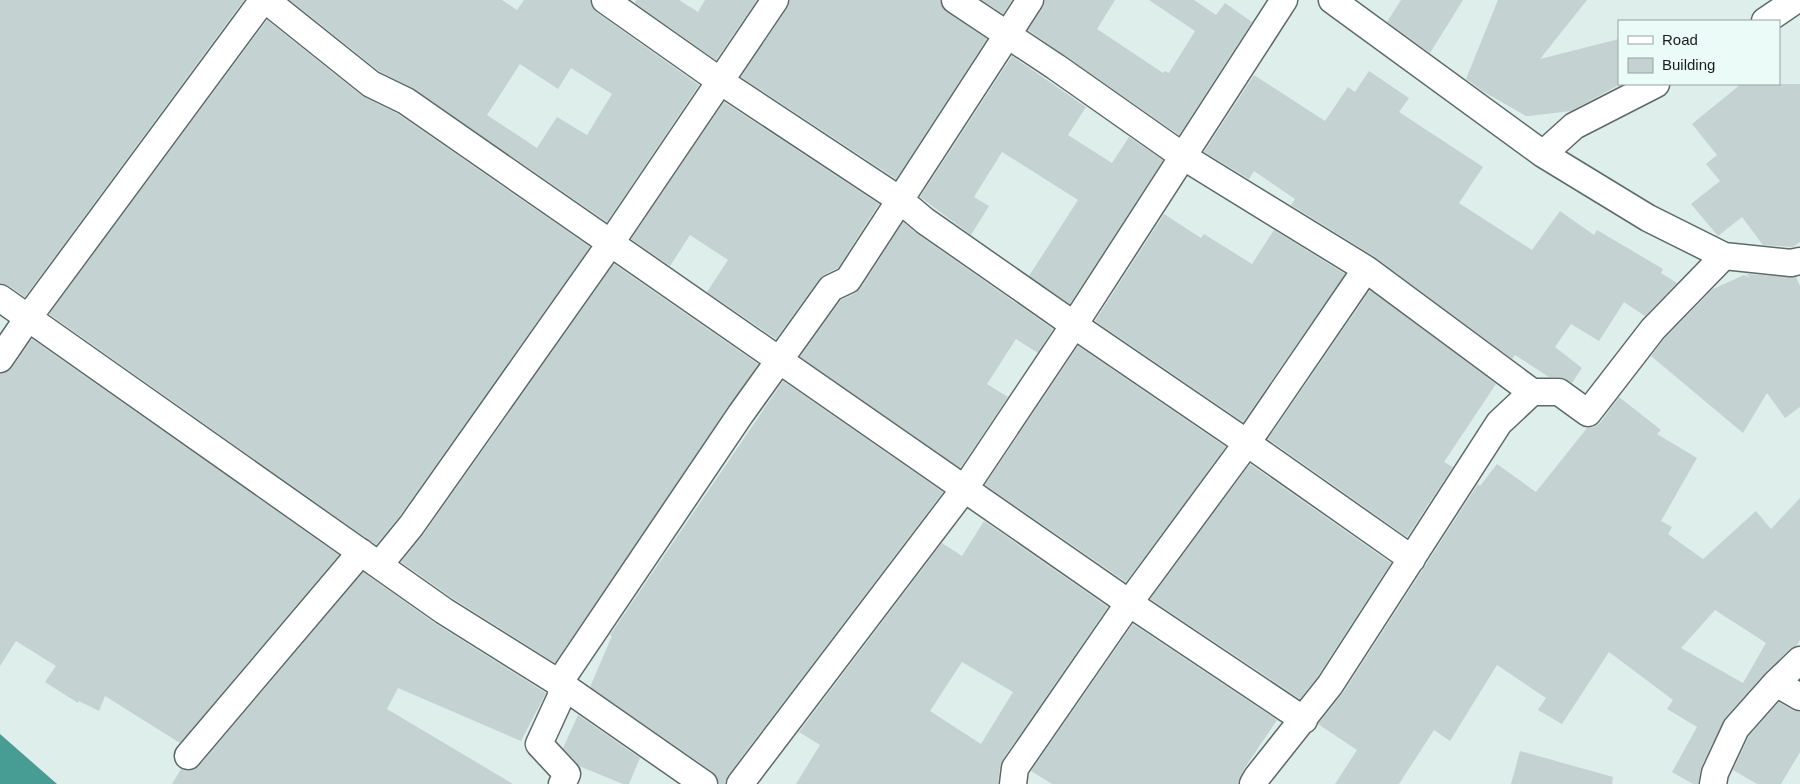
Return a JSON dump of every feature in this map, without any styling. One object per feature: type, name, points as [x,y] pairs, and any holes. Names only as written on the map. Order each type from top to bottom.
[{"type":"street","points":[[0,359],[28,318],[264,0],[371,84],[406,101],[1129,603],[1304,720]]},
{"type":"street","points":[[605,0],[720,81],[900,200],[925,221],[1074,326],[1247,443],[1412,559]]},
{"type":"street","points":[[188,756],[370,558],[411,526],[610,244],[775,0]]},
{"type":"street","points":[[955,0],[1184,157],[1366,269],[1532,392],[1559,392],[1588,414],[1653,330],[1724,256]]},
{"type":"street","points":[[562,784],[567,774],[539,744],[562,694],[559,683],[740,415],[831,288],[848,280],[1006,34],[1030,0]]},
{"type":"street","points":[[740,784],[965,488],[1074,326],[1284,0]]},
{"type":"street","points":[[1332,0],[1543,154],[1648,218],[1724,256],[1791,263],[1800,261]]},
{"type":"street","points":[[1766,20],[1796,0]]},
{"type":"street","points":[[1543,154],[1574,126],[1654,85]]},
{"type":"street","points":[[1013,784],[1015,768],[1129,603],[1247,443],[1366,269]]},
{"type":"street","points":[[0,298],[444,611],[559,683],[704,784]]},
{"type":"street","points":[[1253,784],[1330,685],[1499,423],[1532,392]]},
{"type":"street","points":[[1713,784],[1715,773],[1736,728],[1776,683],[1800,660]]},
{"type":"street","points":[[1776,683],[1800,697]]},
{"type":"water","points":[[0,734],[57,784],[0,784]]},
{"type":"building","points":[[0,0],[244,0],[25,297],[9,286],[0,283]]},
{"type":"building","points":[[290,0],[502,0],[517,10],[524,0],[590,0],[596,12],[699,85],[607,222],[414,89],[379,71]],"holes":[[[520,64],[558,89],[571,68],[612,94],[587,135],[557,117],[537,148],[487,115]]]},
{"type":"building","points":[[636,0],[679,0],[698,12],[705,0],[757,0],[716,60],[635,3]]},
{"type":"building","points":[[790,0],[940,0],[942,7],[947,12],[987,39],[896,179],[741,77],[787,8]]},
{"type":"building","points":[[982,0],[1012,0],[1003,14]]},
{"type":"building","points":[[1045,0],[1115,0],[1097,29],[1163,73],[1165,71],[1169,73],[1195,31],[1149,0],[1194,0],[1216,15],[1225,3],[1252,22],[1179,135],[1028,30],[1043,8]]},
{"type":"building","points":[[1401,0],[1463,0],[1430,53],[1387,22]]},
{"type":"building","points":[[1498,0],[1587,0],[1540,59],[1618,39],[1619,85],[1571,111],[1526,116],[1484,92],[1466,79]]},
{"type":"building","points":[[267,20],[362,96],[398,114],[590,247],[399,517],[376,545],[49,314]]},
{"type":"building","points":[[1012,56],[1086,107],[1068,135],[1112,163],[1129,137],[1163,160],[1070,304],[1029,276],[1078,200],[1002,152],[974,197],[989,206],[971,235],[920,197]]},
{"type":"building","points":[[1369,71],[1409,98],[1399,112],[1483,167],[1459,203],[1532,250],[1560,211],[1594,235],[1597,230],[1663,269],[1661,273],[1677,283],[1645,316],[1624,302],[1599,341],[1571,324],[1555,347],[1582,368],[1572,383],[1560,377],[1549,377],[1515,355],[1512,359],[1375,257],[1291,205],[1295,199],[1254,171],[1249,179],[1204,152],[1254,75],[1325,121],[1348,87],[1355,92]]},
{"type":"building","points":[[1800,84],[1800,242],[1793,247],[1763,245],[1742,217],[1718,236],[1691,204],[1720,181],[1706,164],[1717,155],[1692,124],[1740,85]]},
{"type":"building","points":[[724,102],[879,204],[838,268],[819,279],[776,339],[707,292],[728,260],[690,235],[670,266],[631,239]]},
{"type":"building","points":[[1164,214],[1201,238],[1204,234],[1252,264],[1274,230],[1345,274],[1243,422],[1095,321]]},
{"type":"building","points":[[903,222],[1053,329],[1038,353],[1016,339],[987,384],[1008,397],[960,468],[800,357],[841,300],[854,294],[861,288]]},
{"type":"building","points":[[614,264],[758,364],[555,663],[452,598],[401,562],[423,535]]},
{"type":"building","points":[[1746,274],[1796,277],[1800,286],[1800,407],[1785,418],[1767,393],[1743,433],[1651,356],[1664,339],[1713,289],[1744,275],[1750,278]]},
{"type":"building","points":[[1370,290],[1496,384],[1444,462],[1453,467],[1407,537],[1268,439]]},
{"type":"building","points":[[32,339],[339,555],[180,743],[105,696],[99,711],[79,701],[78,703],[45,682],[56,666],[16,641],[0,666],[0,374],[12,368]]},
{"type":"building","points":[[1078,346],[1226,447],[1126,582],[985,485]]},
{"type":"building","points":[[783,381],[943,492],[728,775],[725,784],[719,784],[713,772],[590,687],[612,636],[610,635]]},
{"type":"building","points":[[1619,397],[1661,430],[1657,434],[1697,458],[1661,521],[1672,527],[1668,534],[1703,559],[1756,511],[1771,529],[1800,498],[1800,640],[1797,645],[1790,649],[1765,673],[1725,718],[1701,767],[1698,784],[1693,784],[1672,772],[1697,727],[1667,709],[1673,700],[1609,652],[1562,724],[1538,710],[1546,698],[1497,665],[1450,741],[1434,730],[1399,784],[1335,784],[1357,750],[1318,724],[1343,693],[1478,484],[1480,486],[1497,464],[1536,492],[1587,428],[1594,427],[1600,423]],"holes":[[[1715,610],[1766,643],[1743,683],[1681,648]]]},
{"type":"building","points":[[1250,464],[1391,563],[1318,676],[1300,699],[1150,599]]},
{"type":"building","points":[[984,521],[1108,607],[1003,759],[1000,766],[998,784],[796,784],[820,745],[799,732],[942,543],[962,556]],"holes":[[[962,662],[1013,692],[981,744],[930,711]]]},
{"type":"building","points":[[363,572],[436,624],[546,693],[521,741],[398,688],[387,709],[513,784],[172,784],[181,769],[186,771],[193,770],[199,766]]},
{"type":"building","points":[[1133,624],[1277,720],[1244,769],[1238,784],[1052,784],[1031,771]]},
{"type":"building","points":[[1779,702],[1792,710],[1800,712],[1800,752],[1781,784],[1757,784],[1733,770],[1749,736]]},
{"type":"building","points":[[578,715],[640,758],[629,784],[623,784],[579,766],[563,748]]},
{"type":"building","points":[[1520,751],[1613,777],[1612,784],[1511,784]]}]
